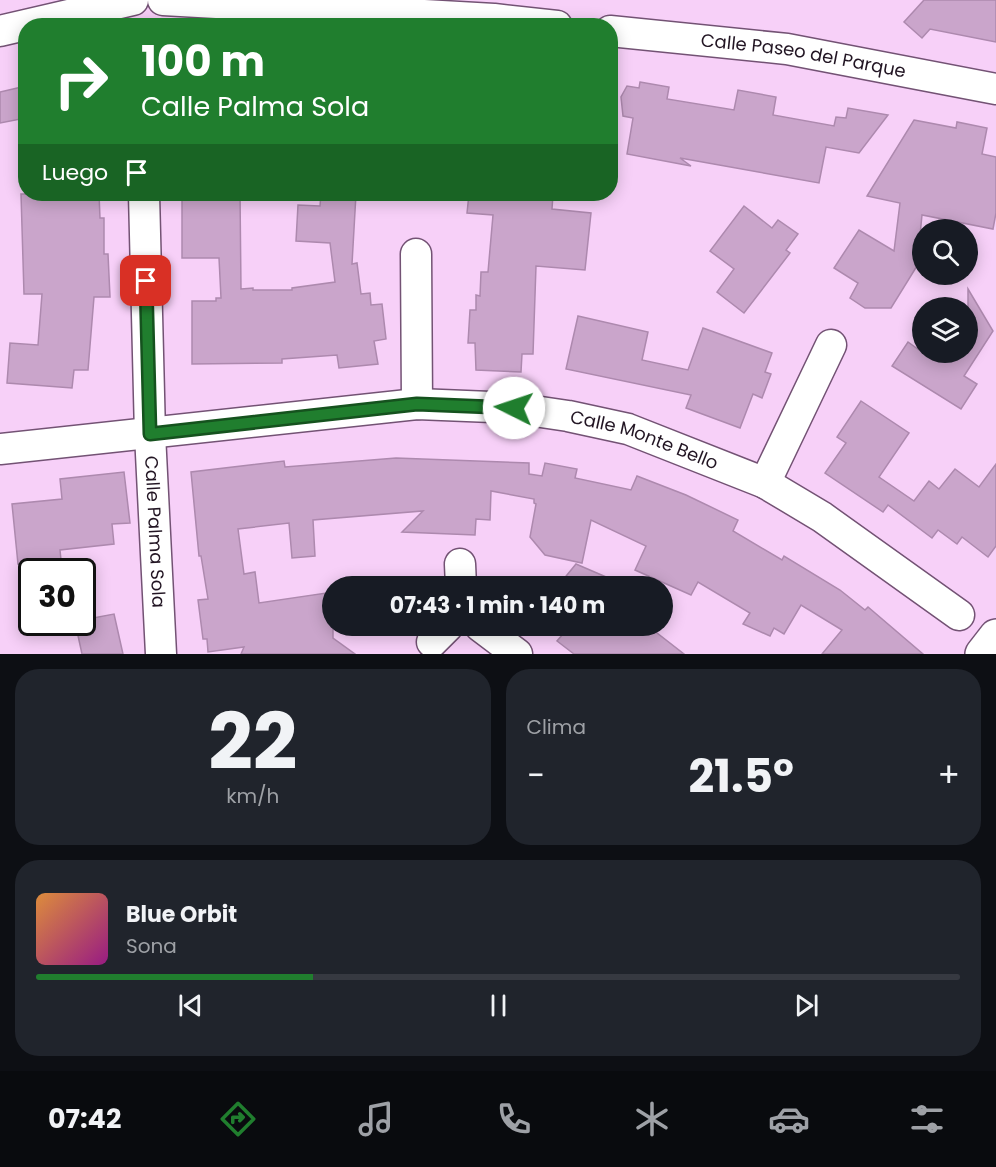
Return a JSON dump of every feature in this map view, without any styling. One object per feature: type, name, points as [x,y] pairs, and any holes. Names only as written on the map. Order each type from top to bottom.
[{"type":"street","points":[[56,18],[133,0]]},
{"type":"street","points":[[139,0],[140,18]]},
{"type":"street","points":[[163,0],[477,18]]},
{"type":"street","points":[[0,31],[18,27]]},
{"type":"street","name":"Calle Paseo del Parque","points":[[618,32],[786,49],[996,89]]},
{"type":"street","name":"Calle Palma Sola","points":[[144,201],[150,434],[161,654]]},
{"type":"street","points":[[416,254],[417,404]]},
{"type":"street","points":[[765,483],[831,345]]},
{"type":"street","name":"Calle Monte Bello","points":[[0,449],[417,404],[514,408],[567,416],[618,427],[694,454],[765,483],[822,517],[959,615]]},
{"type":"street","points":[[493,636],[517,654]]},
{"type":"street","points":[[982,654],[996,636]]},
{"type":"building","points":[[924,0],[996,0],[996,42],[930,29],[922,38],[904,22]]},
{"type":"building","points":[[640,82],[669,87],[667,99],[734,110],[738,90],[776,97],[773,115],[834,126],[836,117],[846,118],[848,108],[888,115],[859,153],[826,147],[819,183],[680,158],[691,166],[627,154],[633,118],[623,116],[621,97],[627,86],[639,88]]},
{"type":"building","points":[[18,88],[18,120],[0,123],[0,92]]},
{"type":"building","points":[[914,120],[956,128],[957,122],[987,128],[982,154],[996,157],[996,213],[993,229],[978,226],[978,219],[942,219],[922,215],[922,219],[912,219],[912,274],[891,308],[865,308],[850,298],[858,283],[834,268],[859,230],[894,251],[900,203],[867,196]]},
{"type":"building","points":[[21,201],[99,201],[100,218],[104,218],[104,254],[108,254],[110,297],[94,297],[88,370],[74,370],[72,388],[7,383],[10,343],[38,345],[42,294],[24,294]]},
{"type":"building","points":[[182,201],[240,201],[241,289],[292,290],[292,288],[335,282],[330,243],[296,241],[298,205],[320,206],[320,201],[356,201],[352,264],[357,263],[361,294],[370,293],[371,305],[382,304],[386,339],[374,341],[378,364],[339,368],[337,355],[282,359],[282,363],[192,364],[192,301],[216,301],[216,298],[221,298],[219,258],[182,258]]},
{"type":"building","points":[[468,201],[553,201],[552,209],[591,213],[585,270],[536,266],[533,354],[522,354],[521,372],[476,370],[475,343],[468,343],[470,310],[476,310],[476,295],[480,296],[481,272],[488,272],[493,215],[467,213]]},
{"type":"building","points":[[744,206],[772,228],[778,220],[798,234],[786,250],[790,253],[744,313],[717,292],[734,269],[710,251]]},
{"type":"building","points":[[978,306],[993,331],[978,354]]},
{"type":"building","points":[[578,316],[648,332],[642,360],[688,370],[703,328],[772,353],[765,372],[771,374],[762,398],[753,394],[740,428],[686,408],[691,395],[566,369]]},
{"type":"building","points":[[908,342],[912,345],[912,363],[972,363],[964,376],[977,384],[961,409],[892,366]]},
{"type":"building","points":[[861,401],[909,433],[879,477],[914,501],[929,481],[939,489],[955,469],[979,487],[996,464],[996,546],[988,557],[962,537],[957,544],[938,530],[932,538],[888,505],[883,512],[825,473],[846,443],[837,437]]},
{"type":"building","points":[[396,458],[529,463],[529,474],[542,476],[545,463],[577,469],[575,478],[631,490],[637,476],[686,495],[738,520],[733,531],[782,560],[784,556],[840,590],[865,610],[868,607],[923,654],[822,654],[842,630],[801,605],[784,634],[774,628],[770,636],[743,624],[750,613],[698,582],[691,595],[673,587],[673,576],[648,576],[635,570],[646,546],[591,520],[582,563],[545,555],[530,537],[536,504],[534,499],[491,491],[490,520],[476,519],[475,535],[402,532],[423,511],[313,520],[315,556],[292,558],[289,523],[238,529],[244,574],[255,572],[259,603],[322,594],[322,636],[333,636],[355,654],[241,654],[244,647],[208,652],[207,639],[203,639],[198,600],[208,599],[201,556],[199,556],[191,472],[284,461],[285,467]]},
{"type":"building","points":[[124,472],[130,523],[112,524],[114,544],[60,550],[61,558],[18,558],[18,564],[12,504],[62,499],[60,479]]},
{"type":"building","points":[[576,564],[604,576],[566,576]]},
{"type":"building","points":[[114,614],[123,654],[82,654],[78,636],[96,636],[96,617]]},
{"type":"building","points":[[561,636],[661,636],[684,654],[574,654],[557,641]]},
{"type":"route","points":[[146,281],[150,434],[417,404],[514,408]]}]
